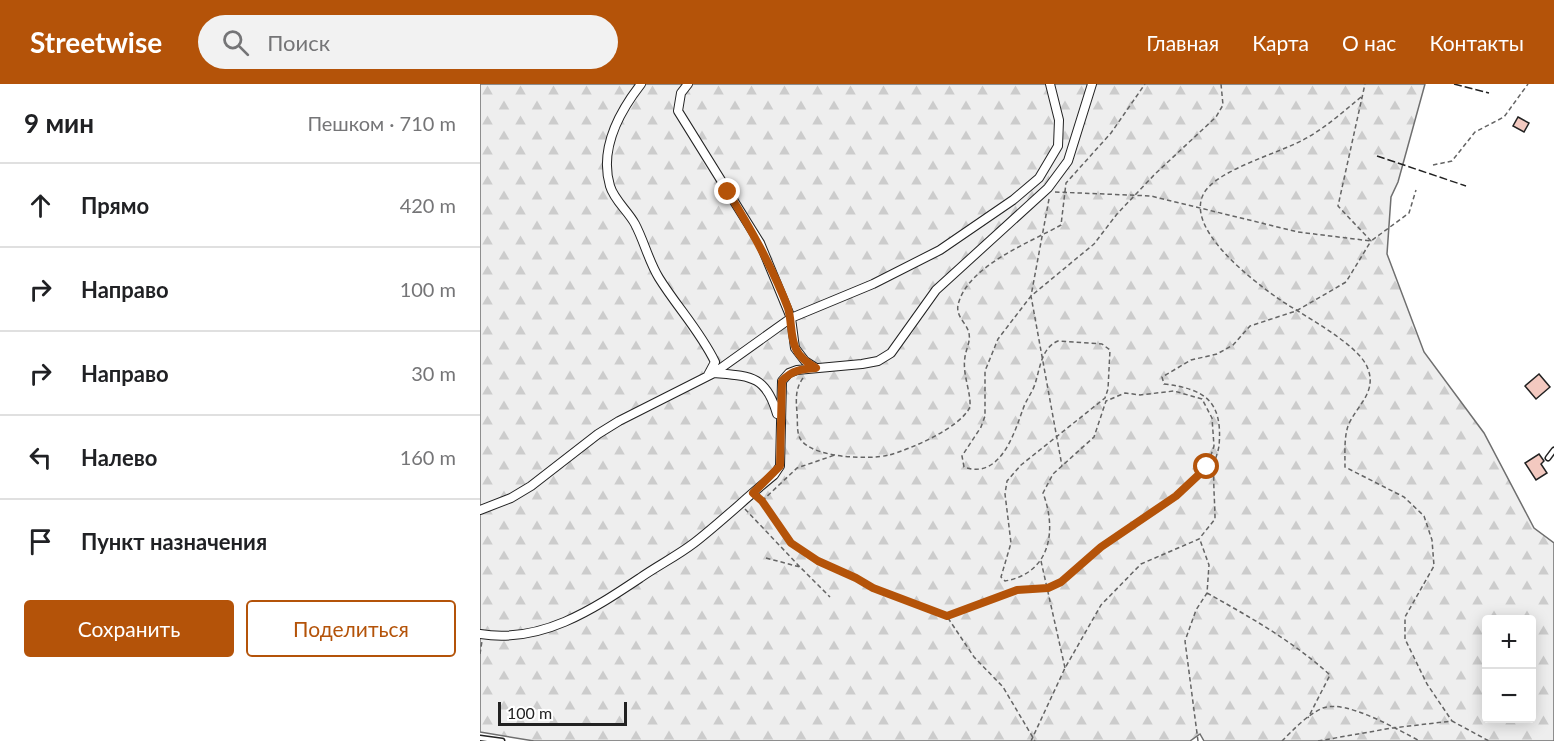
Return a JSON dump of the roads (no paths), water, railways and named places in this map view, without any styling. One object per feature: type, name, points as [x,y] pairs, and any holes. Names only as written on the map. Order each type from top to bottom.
[{"type":"street","points":[[641,84],[620,115],[613,131],[607,168],[610,187],[633,220],[658,277],[706,345],[715,362],[711,374]]},
{"type":"street","points":[[688,84],[681,93],[678,111],[760,243],[791,318],[795,348],[805,361],[816,368]]},
{"type":"street","points":[[480,510],[511,498],[531,486],[598,434],[711,374],[791,318],[873,284],[940,250],[1013,200],[1039,178],[1058,146],[1060,131],[1050,84]]},
{"type":"street","points":[[482,634],[514,634],[541,630],[590,612],[692,544],[741,504],[780,466],[779,424],[782,381],[789,373],[797,370],[862,364],[878,361],[891,353],[936,290],[1051,190],[1068,161],[1092,84]]},
{"type":"street","points":[[711,374],[749,376],[759,382],[772,396],[779,424]]},
{"type":"lane","points":[[1548,458],[1554,450]]},
{"type":"lane","points":[[480,738],[502,741]]}]
